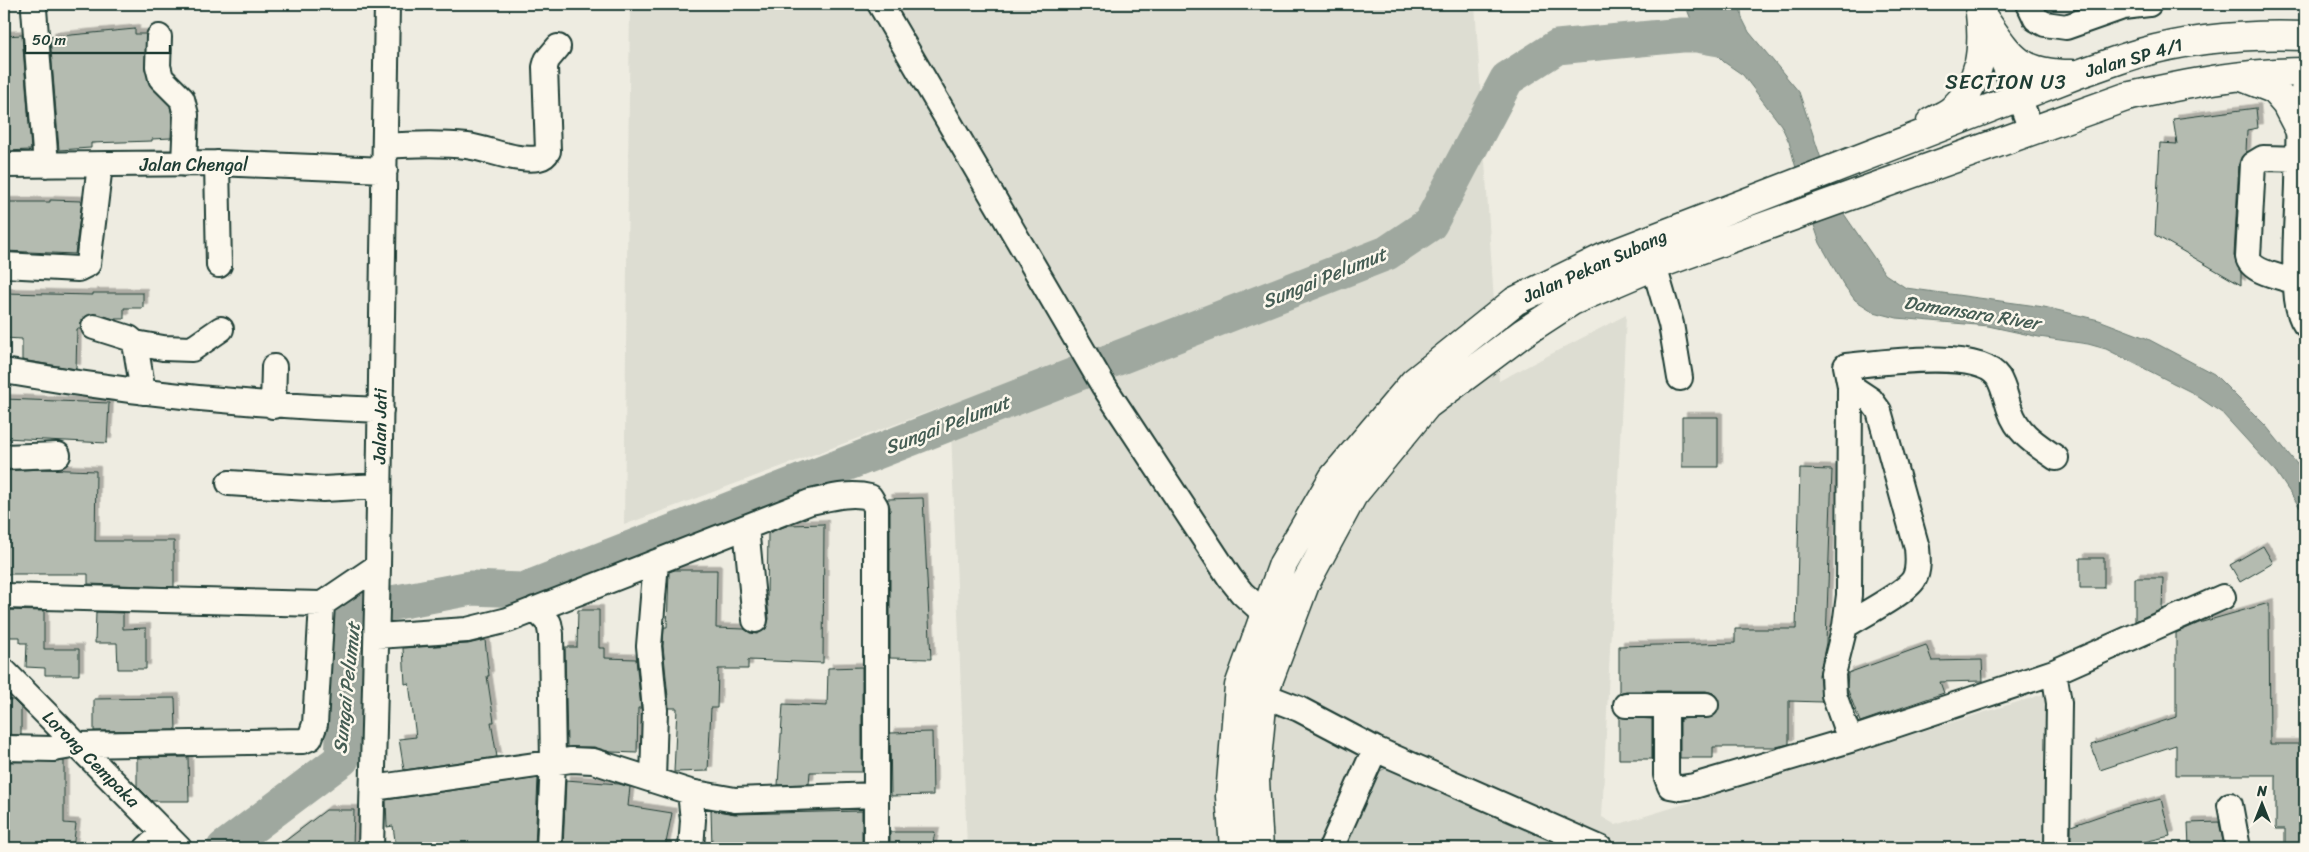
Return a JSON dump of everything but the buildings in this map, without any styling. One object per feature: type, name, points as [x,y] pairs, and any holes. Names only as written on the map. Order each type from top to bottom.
[{"type":"main road","points":[[1978,8],[2004,48],[2016,62],[2054,74],[2078,74]]},
{"type":"main road","points":[[1869,154],[1951,111],[1967,90],[1980,64],[1983,40],[1978,8]]},
{"type":"main road","name":"Jalan SP 4/1","points":[[1869,154],[2078,74],[2141,52],[2207,39],[2305,36]]},
{"type":"main road","name":"Jalan SP 4/1","points":[[1874,187],[2126,97],[2197,81],[2238,75],[2305,72]]},
{"type":"main road","points":[[2238,75],[2273,89],[2286,104],[2302,140]]},
{"type":"main road","name":"Jalan Pekan Subang","points":[[1234,848],[1230,796],[1239,686],[1264,613],[1283,564],[1332,478],[1414,382],[1515,301],[1606,257],[1869,154]]},
{"type":"main road","name":"Jalan Pekan Subang","points":[[1259,848],[1255,781],[1263,695],[1305,584],[1353,495],[1427,405],[1523,333],[1572,302],[1654,266],[1874,187]]},
{"type":"street","name":"Jalan Jati","points":[[372,848],[378,595],[387,4]]},
{"type":"street","points":[[880,4],[1103,385],[1230,578],[1242,593],[1264,613]]},
{"type":"street","points":[[2029,4],[2036,19],[2055,27],[2066,27],[2123,7],[2149,4]]},
{"type":"street","points":[[1978,8],[2019,97],[2031,130]]},
{"type":"street","points":[[34,9],[46,165]]},
{"type":"street","points":[[159,37],[158,66],[161,78],[182,99],[186,115],[184,164]]},
{"type":"street","points":[[385,146],[428,143],[468,146],[508,156],[538,158],[545,156],[548,151],[545,67],[547,60],[558,47]]},
{"type":"street","points":[[2305,82],[2297,300],[2302,320],[2305,324]]},
{"type":"street","points":[[2299,270],[2256,268],[2249,262],[2248,257],[2253,164],[2302,140]]},
{"type":"street","points":[[217,164],[219,265]]},
{"type":"street","name":"Jalan Chengal","points":[[4,165],[217,164],[385,170]]},
{"type":"street","points":[[4,265],[78,269],[84,268],[88,264],[100,165]]},
{"type":"street","points":[[1654,266],[1672,324],[1680,378]]},
{"type":"street","points":[[94,327],[129,338],[135,343],[163,348],[192,349],[221,329]]},
{"type":"street","points":[[135,343],[143,392]]},
{"type":"street","points":[[1850,740],[1834,695],[1836,658],[1845,626],[1849,595],[1850,386],[1846,366],[1953,359],[1974,362],[1988,368],[1998,377],[2016,424],[2026,437],[2056,458]]},
{"type":"street","points":[[273,406],[274,367]]},
{"type":"street","points":[[4,371],[77,384],[273,406],[381,410]]},
{"type":"street","points":[[1845,626],[1900,592],[1914,580],[1918,561],[1917,548],[1879,411],[1871,400],[1850,386]]},
{"type":"street","points":[[4,457],[58,455]]},
{"type":"street","points":[[229,483],[323,489],[379,486]]},
{"type":"street","points":[[377,632],[467,630],[508,620],[810,502],[842,495],[859,494],[870,497],[876,507],[878,646],[875,703],[876,848]]},
{"type":"street","points":[[746,527],[755,620]]},
{"type":"street","points":[[653,780],[655,710],[649,646],[656,562]]},
{"type":"street","points":[[4,596],[322,604],[378,566]]},
{"type":"street","points":[[1666,705],[1666,775],[1670,786],[1681,788],[1694,786],[1850,740],[2054,672],[2222,598]]},
{"type":"street","points":[[4,748],[54,749],[78,745],[303,741],[310,738],[315,724],[322,604]]},
{"type":"street","points":[[535,609],[548,623],[551,634],[553,762],[549,848]]},
{"type":"street","name":"Lorong Cempaka","points":[[4,671],[78,745],[163,843]]},
{"type":"street","points":[[2054,672],[2059,703],[2057,848]]},
{"type":"street","points":[[1263,695],[1299,709],[1375,749],[1600,848]]},
{"type":"street","points":[[1626,705],[1706,705]]},
{"type":"street","points":[[1331,848],[1375,749]]},
{"type":"street","points":[[373,788],[571,760],[592,761],[690,792],[735,800],[876,795]]},
{"type":"street","points":[[690,792],[693,820],[691,848]]},
{"type":"street","points":[[2230,805],[2238,848]]},
{"type":"shaded area","points":[[630,4],[1475,4],[1499,381],[1626,315],[1602,817],[1616,825],[2047,693],[2046,848],[967,848],[950,404],[624,525]]},
{"type":"shaded area","points":[[2036,4],[2112,4],[2072,18],[2049,18]]},
{"type":"shaded area","points":[[1390,766],[1577,848],[1339,848],[1378,772]]},
{"type":"water","name":"Damansara River","points":[[1685,4],[1740,4],[1742,18],[1749,32],[1799,92],[1830,186],[1842,211],[1885,274],[1906,288],[2044,307],[2099,320],[2146,338],[2214,374],[2266,426],[2305,474],[2305,515],[2276,472],[2222,413],[2191,392],[2106,349],[1988,326],[1897,318],[1874,312],[1855,300],[1843,284],[1820,243],[1801,187],[1789,142],[1781,125],[1743,75],[1724,62],[1697,35]]},
{"type":"waterway","name":"Sungai Pelumut","points":[[224,848],[342,759],[348,627],[355,610],[471,588],[523,590],[1387,253],[1430,224],[1507,79],[1557,47],[1682,35],[1697,35],[1731,41]]},
{"type":"district","name":"SECTION U3","points":[[2006,82]]}]
